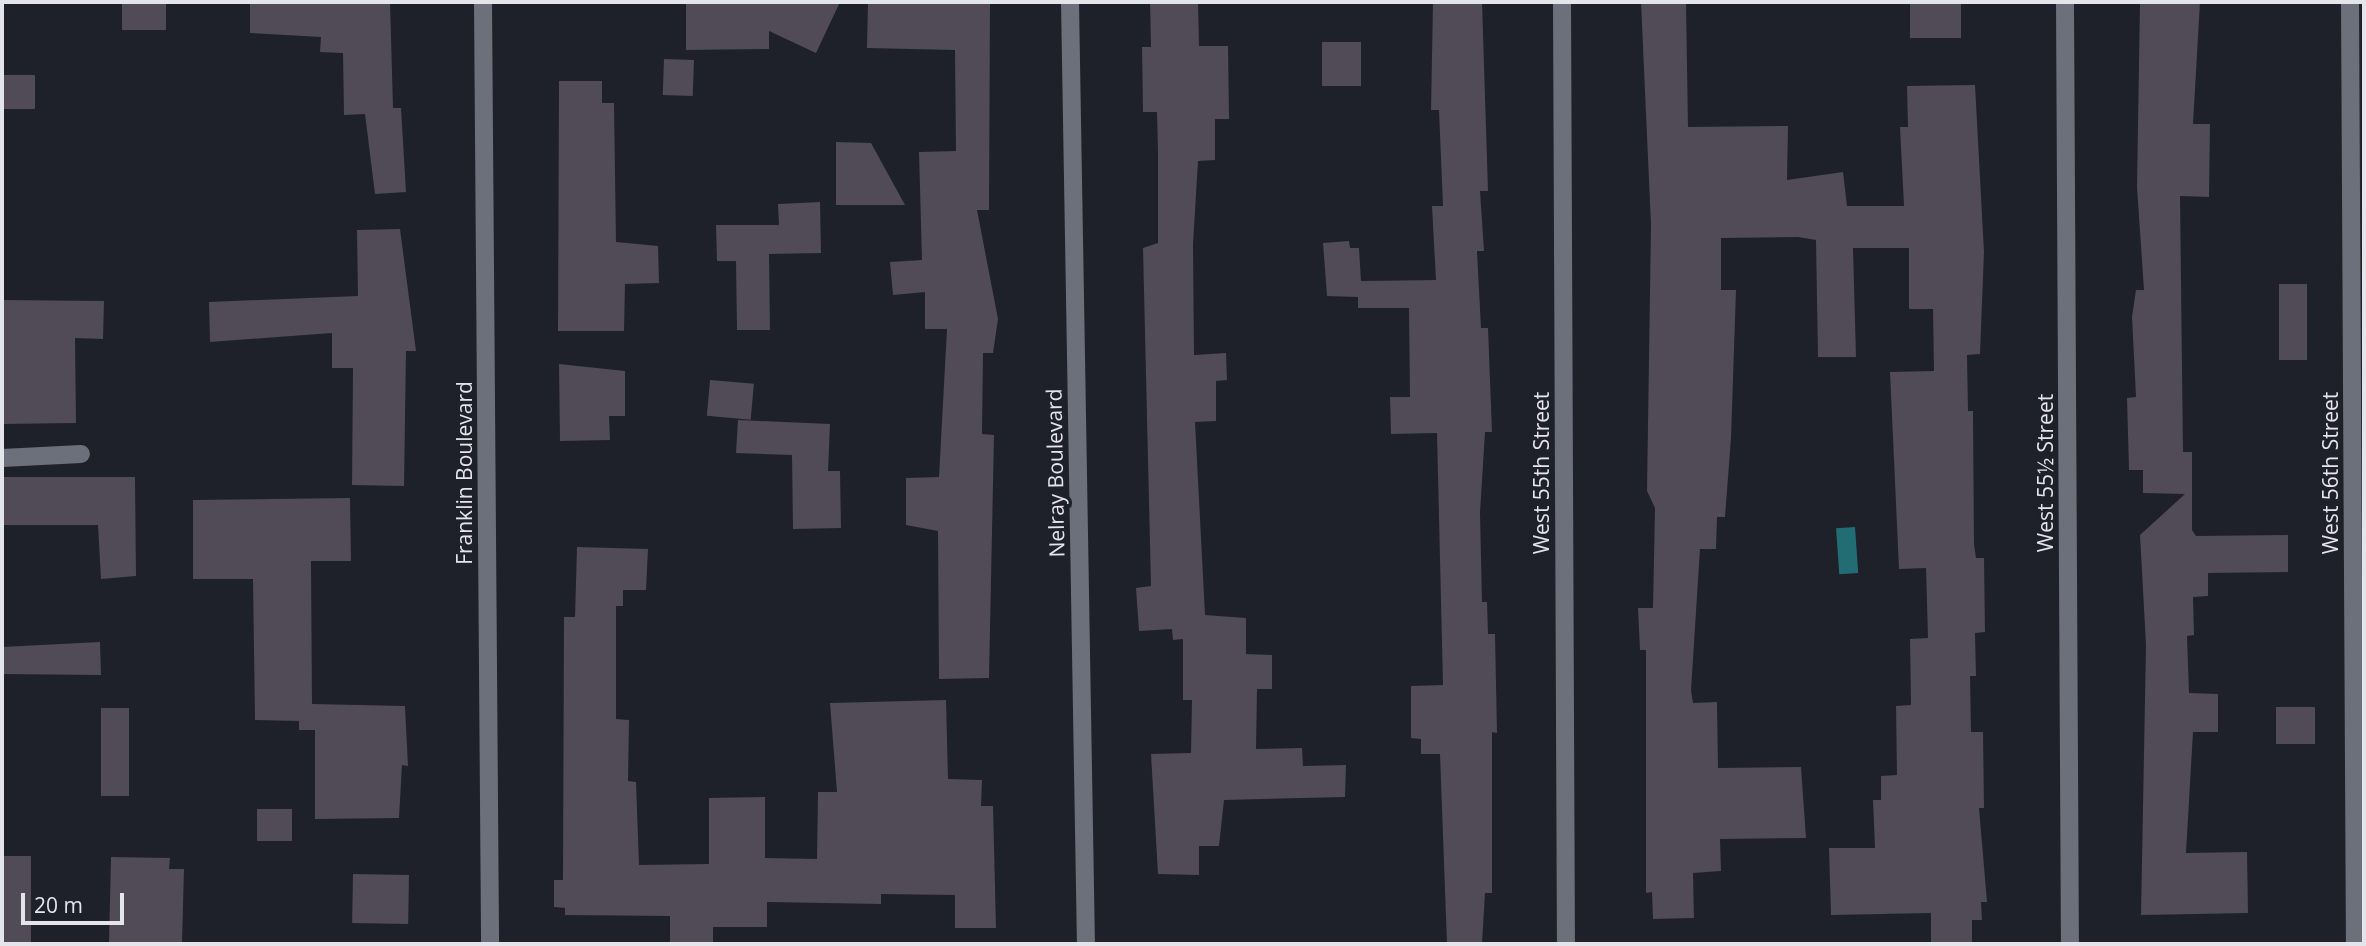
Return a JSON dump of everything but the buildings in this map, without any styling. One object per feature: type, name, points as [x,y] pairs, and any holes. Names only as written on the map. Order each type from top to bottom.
[{"type":"street","name":"Franklin Boulevard","points":[[483,2],[490,944]]},
{"type":"street","name":"Nelray Boulevard","points":[[1070,2],[1086,944]]},
{"type":"street","name":"West 55th Street","points":[[1562,2],[1566,944]]},
{"type":"street","name":"West 55½ Street","points":[[2065,2],[2070,944]]},
{"type":"street","name":"West 56th Street","points":[[2350,2],[2357,45],[2359,683],[2355,944]]},
{"type":"street","points":[[2,458],[81,454]]},
{"type":"water","points":[[1855,527],[1858,573],[1839,574],[1836,528]]}]
